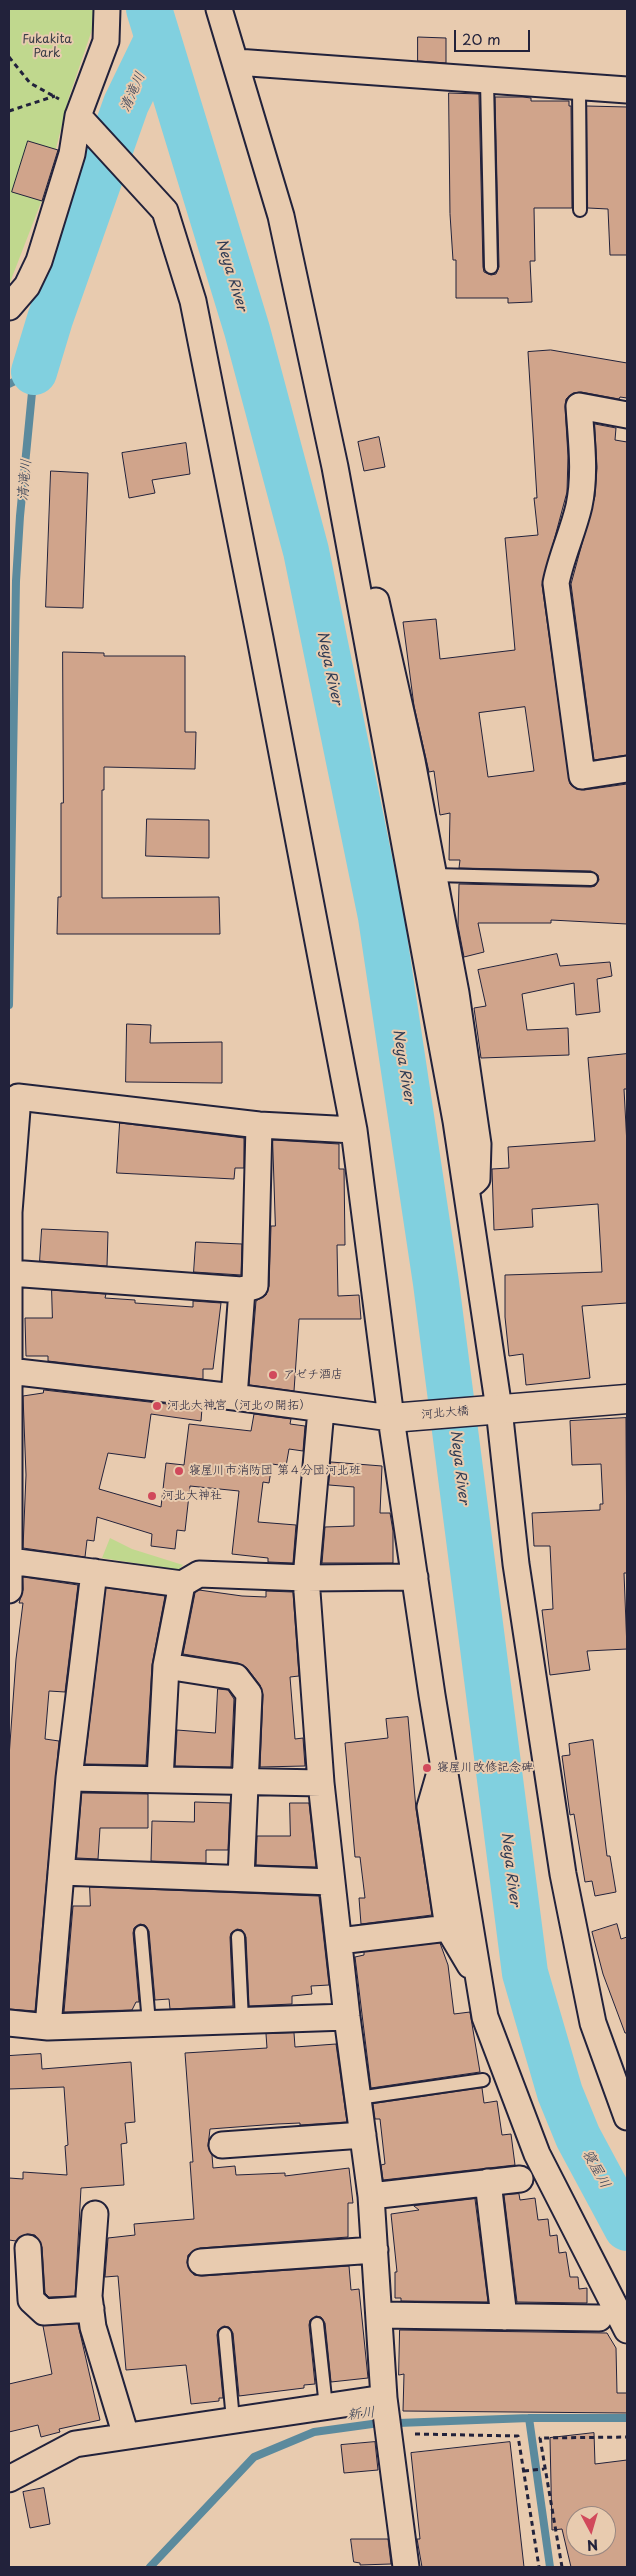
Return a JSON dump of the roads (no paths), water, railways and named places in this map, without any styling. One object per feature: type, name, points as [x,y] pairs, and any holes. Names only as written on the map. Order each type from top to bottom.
[{"type":"street","points":[[9,307],[27,286],[39,262],[72,154],[78,116],[106,42],[107,9]]},
{"type":"street","points":[[219,9],[281,216],[343,510],[456,1121],[493,1409],[563,1874],[593,2023],[627,2117]]},
{"type":"street","points":[[236,62],[627,90]]},
{"type":"street","points":[[78,116],[166,211],[193,301],[262,648],[354,1130],[397,1418],[414,1577],[476,1976],[485,2017],[537,2154],[627,2330]]},
{"type":"street","points":[[627,415],[579,406],[582,488],[579,507],[559,566],[556,583],[582,776],[627,769]]},
{"type":"street","points":[[343,510],[366,557],[412,761],[456,993],[478,1144],[477,1179],[466,1191]]},
{"type":"street","points":[[9,1590],[10,1212],[18,1097],[259,1125],[354,1130]]},
{"type":"street","points":[[10,1273],[242,1290],[255,1286],[259,1125]]},
{"type":"street","points":[[234,1397],[242,1290]]},
{"type":"street","points":[[9,1371],[397,1418]]},
{"type":"street","name":"河北大橋","points":[[397,1418],[627,1399]]},
{"type":"street","points":[[321,1410],[306,1578],[321,1783],[347,2017],[371,2196],[387,2418],[406,2567]]},
{"type":"street","points":[[10,1561],[182,1584],[199,1574],[306,1578],[414,1577]]},
{"type":"street","points":[[48,2027],[69,1778],[94,1572]]},
{"type":"street","points":[[160,1780],[166,1666],[182,1584]]},
{"type":"street","points":[[166,1666],[236,1677],[249,1694],[241,1878]]},
{"type":"street","points":[[443,1764],[430,1807],[448,1928],[476,1976]]},
{"type":"street","points":[[69,1778],[321,1783]]},
{"type":"street","points":[[61,1872],[332,1882]]},
{"type":"street","points":[[338,1941],[448,1928]]},
{"type":"street","points":[[9,2023],[48,2027],[347,2017]]},
{"type":"street","points":[[222,2145],[363,2136]]},
{"type":"street","points":[[371,2196],[520,2179]]},
{"type":"street","points":[[488,2182],[504,2317]]},
{"type":"street","points":[[96,2214],[89,2296],[93,2327],[126,2436]]},
{"type":"street","points":[[28,2248],[31,2300],[44,2312],[91,2309]]},
{"type":"street","points":[[201,2262],[375,2250]]},
{"type":"street","points":[[379,2314],[599,2318]]},
{"type":"street","points":[[9,2479],[75,2444],[326,2407],[387,2418]]},
{"type":"lane","points":[[487,81],[491,267]]},
{"type":"lane","points":[[579,87],[580,210]]},
{"type":"lane","points":[[434,875],[591,879]]},
{"type":"lane","points":[[142,1932],[149,2024]]},
{"type":"lane","points":[[238,1937],[242,2020]]},
{"type":"lane","points":[[358,2098],[483,2080]]},
{"type":"lane","points":[[317,2324],[326,2407]]},
{"type":"lane","points":[[225,2334],[233,2420]]},
{"type":"waterway","name":"Neya River","points":[[149,9],[247,330],[306,551],[381,917],[436,1283],[525,1973],[560,2093],[578,2137],[627,2228]]},
{"type":"waterway","name":"清滝川","points":[[34,372],[50,319],[126,104],[158,38]]},
{"type":"waterway","name":"清滝川","points":[[9,384],[34,372],[20,516],[16,581],[9,1005]]},
{"type":"waterway","points":[[529,2418],[550,2567]]},
{"type":"waterway","name":"新川","points":[[150,2567],[254,2457],[314,2432],[372,2424],[529,2418],[627,2418]]},
{"type":"place","name":"アゼチ酒店","points":[[273,1375]]},
{"type":"place","name":"河北大神宮（河北の開拓）","points":[[157,1406]]},
{"type":"place","name":"寝屋川市消防団 第４分団河北班","points":[[179,1471]]},
{"type":"place","name":"河北大神社","points":[[152,1496]]},
{"type":"place","name":"寝屋川改修記念碑","points":[[427,1768]]},
{"type":"park label","name":"Fukakita Park","points":[[47,47]]},
{"type":"water label","name":"寝屋川","points":[[596,2169]]}]
